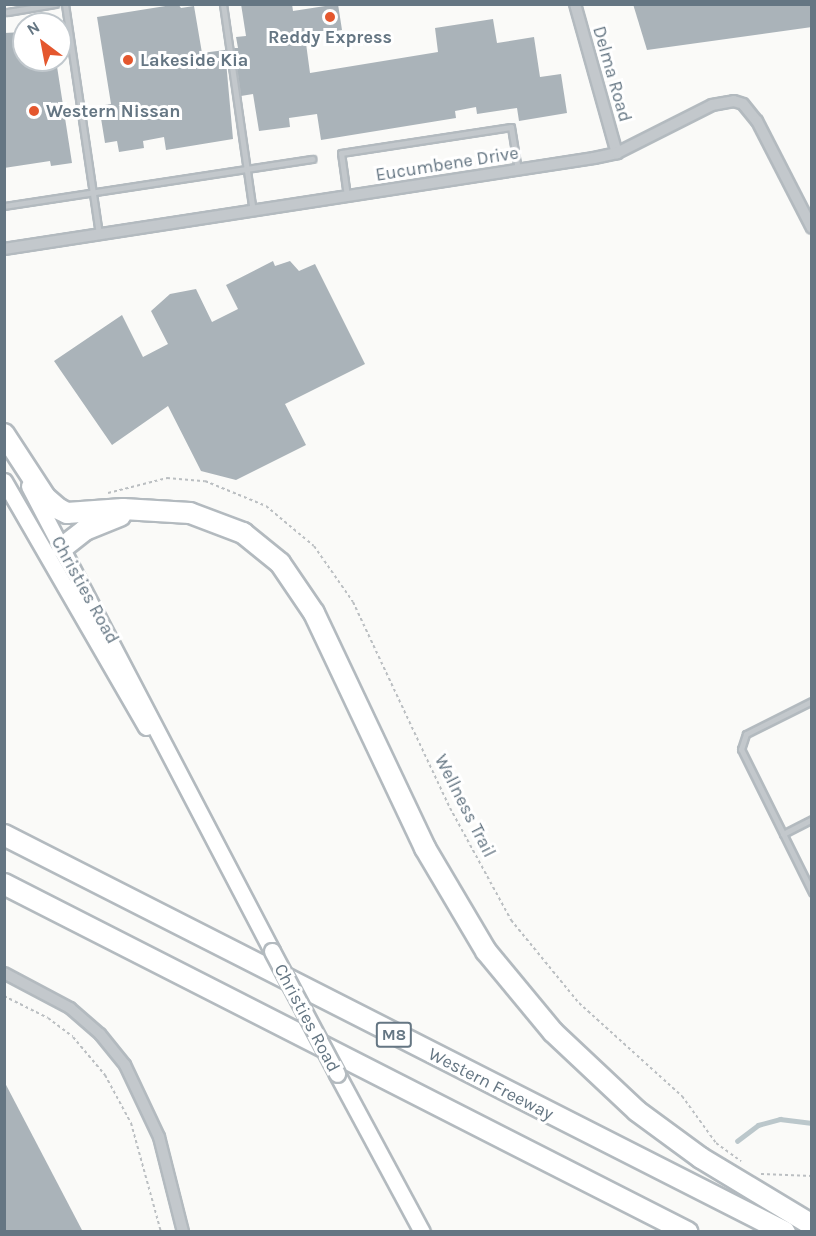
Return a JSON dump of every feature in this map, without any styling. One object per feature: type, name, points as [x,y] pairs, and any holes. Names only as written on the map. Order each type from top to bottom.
[{"type":"highway","points":[[4,434],[45,497],[59,509],[76,513],[146,509],[190,513],[227,525],[256,541],[280,563],[314,613],[425,848],[486,951],[554,1032],[637,1111],[701,1158],[812,1225]]},
{"type":"highway","points":[[62,548],[78,534],[103,522],[146,509]]},
{"type":"highway","name":"Western Freeway","points":[[4,836],[785,1232]]},
{"type":"highway","name":"M8","points":[[4,884],[687,1232]]},
{"type":"main road","name":"Christies Road","points":[[4,442],[422,1232]]},
{"type":"main road","name":"Christies Road","points":[[4,480],[119,683],[194,804]]},
{"type":"main road","points":[[62,548],[61,563],[119,683]]},
{"type":"street","name":"Delma Road","points":[[575,4],[617,153]]},
{"type":"street","name":"Eucumbene Drive","points":[[4,249],[617,153],[712,105],[734,101],[743,104],[757,121],[812,228]]},
{"type":"street","points":[[4,973],[70,1008],[100,1034],[125,1065],[159,1137],[183,1232]]},
{"type":"lane","points":[[7,12],[56,4]]},
{"type":"lane","points":[[65,4],[99,234]]},
{"type":"lane","points":[[223,4],[253,211]]},
{"type":"lane","points":[[347,196],[341,153],[511,127],[518,170]]},
{"type":"lane","points":[[4,206],[93,194],[245,167],[312,159]]},
{"type":"lane","points":[[812,701],[746,734],[741,749],[812,892]]},
{"type":"lane","points":[[783,834],[812,819]]},
{"type":"path","name":"Wellness Trail","points":[[106,493],[150,480],[205,481],[266,506],[314,546],[353,602],[454,817],[512,920],[579,1003],[682,1096],[716,1143],[749,1166]]},
{"type":"path","points":[[4,996],[48,1018],[73,1037],[105,1075],[130,1123],[161,1232]]},
{"type":"path","points":[[757,1172],[812,1176]]},
{"type":"building","points":[[178,4],[181,8],[194,6],[202,53],[225,50],[233,139],[166,150],[164,137],[143,141],[144,148],[119,152],[117,141],[105,143],[99,106],[111,104],[97,17]]},
{"type":"building","points":[[241,4],[292,4],[293,11],[338,4],[342,30],[305,36],[310,73],[438,52],[435,28],[493,19],[497,43],[534,37],[540,77],[561,74],[567,113],[519,121],[517,108],[477,114],[476,107],[455,111],[456,118],[321,140],[317,114],[289,118],[290,127],[259,131],[253,94],[241,96],[234,48],[238,48],[236,37],[246,36]]},
{"type":"building","points":[[633,4],[812,4],[812,27],[647,50]]},
{"type":"building","name":"Western Nissan","points":[[4,33],[12,33],[12,72],[58,72],[72,163],[51,166],[50,161],[4,168]]},
{"type":"building","points":[[273,261],[275,266],[290,261],[299,271],[315,264],[365,364],[285,404],[306,445],[236,480],[201,471],[168,406],[112,445],[54,361],[122,315],[143,357],[168,344],[151,311],[170,294],[196,289],[212,322],[238,309],[226,285]]},
{"type":"building","points":[[4,1081],[83,1232],[4,1232]]},
{"type":"waterway","points":[[737,1141],[758,1125],[780,1119],[812,1123]]},
{"type":"place","name":"Reddy Express","points":[[330,17]]},
{"type":"place","name":"Lakeside Kia","points":[[128,60]]},
{"type":"place","name":"Western Nissan","points":[[34,111]]}]
